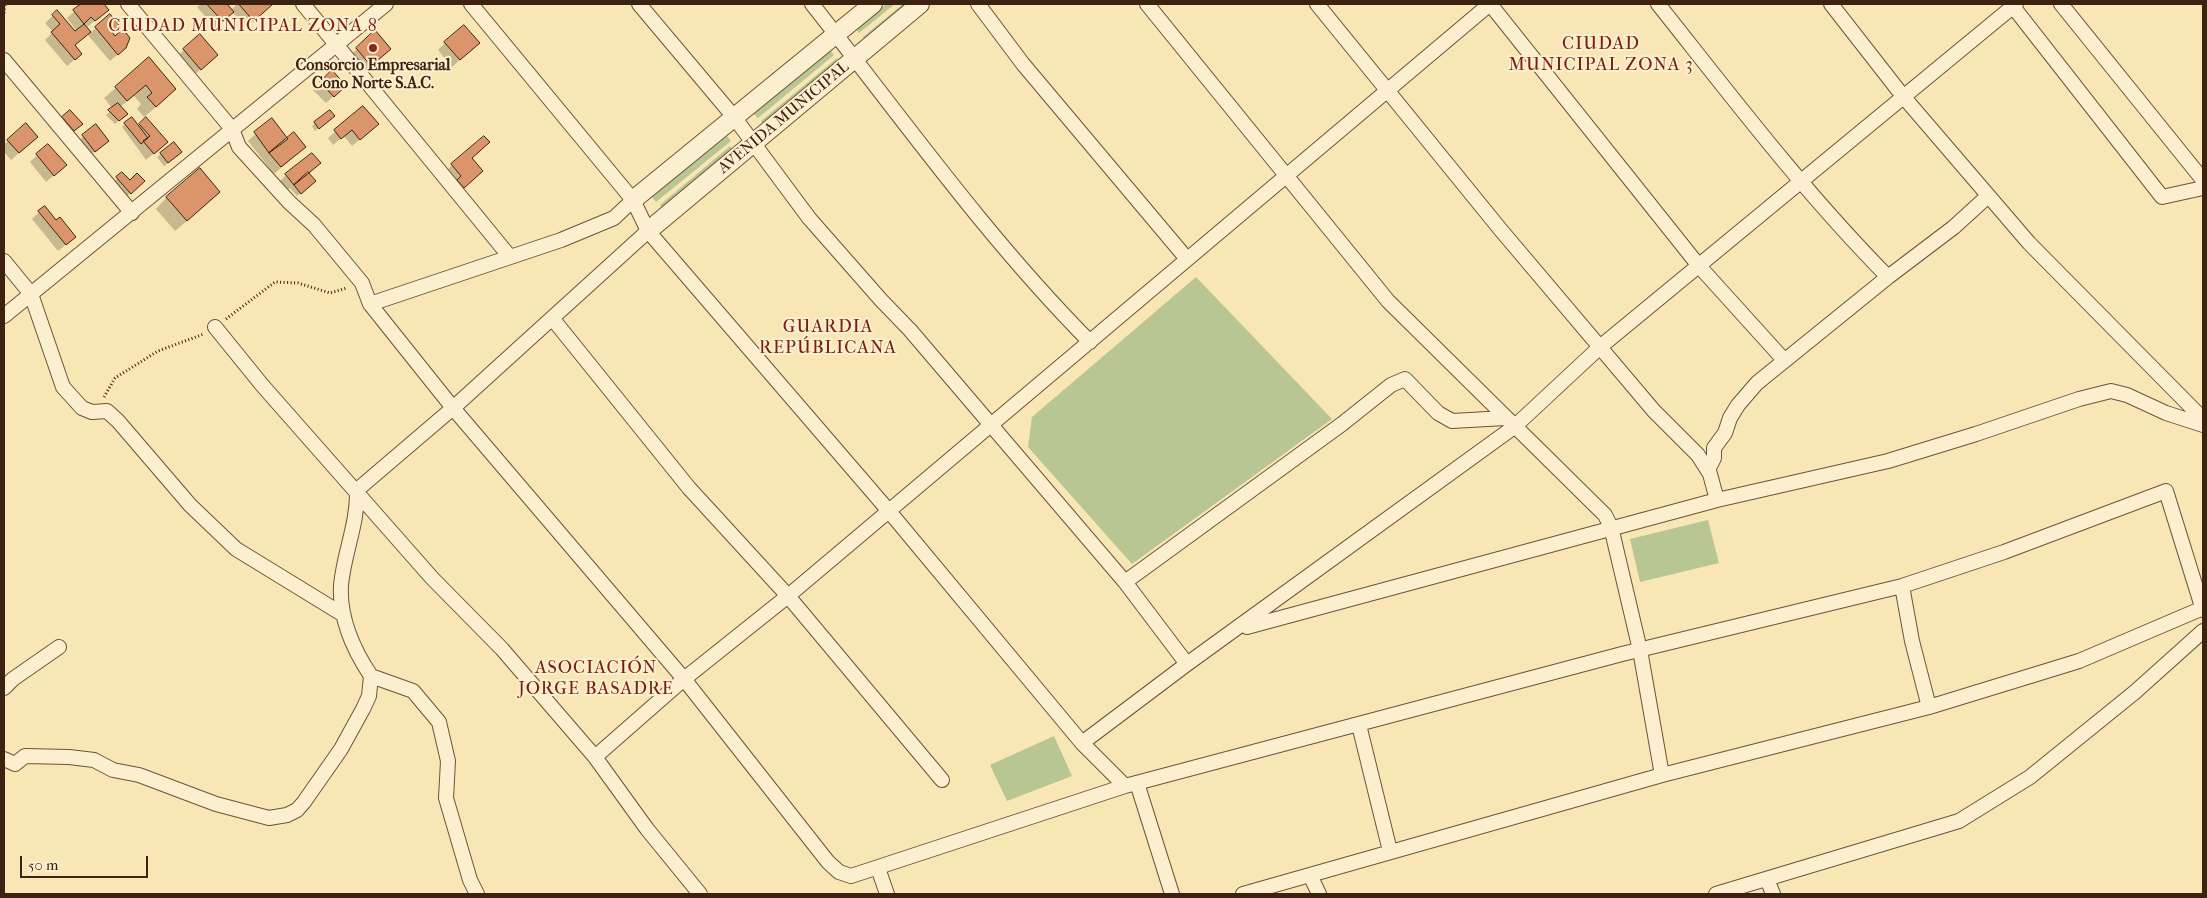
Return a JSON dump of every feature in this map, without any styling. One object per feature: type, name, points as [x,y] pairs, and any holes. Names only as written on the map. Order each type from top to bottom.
[{"type":"street","points":[[128,4],[232,129],[239,147],[289,202],[314,225],[362,283],[370,304],[453,408],[684,679],[828,862],[839,872],[851,876],[1131,785],[1640,650],[1902,586],[2004,552],[2166,491],[2203,608],[2079,661],[1929,707],[1662,775],[1243,894]]},
{"type":"street","points":[[303,4],[510,257]]},
{"type":"street","points":[[4,316],[386,4]]},
{"type":"street","points":[[471,4],[633,200],[648,231],[888,510],[1082,743],[1131,785],[1172,894]]},
{"type":"street","points":[[639,4],[734,117],[809,218],[991,425],[1125,582],[1187,664]]},
{"type":"street","points":[[812,4],[856,58],[924,150],[997,239],[1090,342]]},
{"type":"street","name":"AVENIDA MUNICIPAL","points":[[633,200],[873,4]]},
{"type":"street","name":"AVENIDA MUNICIPAL","points":[[648,231],[920,4]]},
{"type":"street","points":[[978,4],[1023,64],[1187,259]]},
{"type":"street","points":[[1147,4],[1388,300],[1605,515],[1611,527],[1640,650],[1662,775]]},
{"type":"street","points":[[1317,4],[1500,229],[1654,411],[1698,455],[1708,470],[1717,500]]},
{"type":"street","points":[[595,757],[684,679],[788,596],[1490,4],[1699,266],[1784,360]]},
{"type":"street","points":[[1658,4],[1800,182],[1844,232],[1888,276]]},
{"type":"street","points":[[1831,4],[1902,95],[2029,243],[2200,411]]},
{"type":"street","points":[[1082,743],[1187,664],[1236,630],[1510,422],[2013,4],[2162,197],[2203,188]]},
{"type":"street","points":[[2061,4],[2203,180]]},
{"type":"street","points":[[4,60],[132,213]]},
{"type":"street","points":[[1708,470],[1714,458],[1714,448],[1726,433],[1730,418],[1738,405],[1757,383],[1888,276],[1954,227],[1988,196]]},
{"type":"street","points":[[370,304],[561,240],[614,218],[633,200]]},
{"type":"street","points":[[4,759],[15,764],[25,756],[69,757],[94,760],[113,770],[139,776],[216,804],[269,818],[287,815],[297,810],[341,749],[369,696],[371,676],[357,653],[342,614],[341,585],[357,509],[357,490],[453,408],[648,231]]},
{"type":"street","points":[[4,261],[31,294],[57,373],[72,399],[82,408],[92,412],[107,411],[118,420],[190,505],[236,549],[342,614]]},
{"type":"street","points":[[552,318],[690,488],[788,596],[942,780]]},
{"type":"street","points":[[215,327],[262,385],[357,490],[432,578],[502,649],[595,757],[700,894]]},
{"type":"street","points":[[1125,582],[1342,424],[1391,384],[1405,379],[1438,413],[1452,421],[1510,422]]},
{"type":"street","points":[[1236,630],[1611,527],[1717,500],[1888,461],[2079,399],[2111,391],[2127,394],[2166,412],[2203,425]]},
{"type":"street","points":[[1902,586],[1912,641],[1929,707]]},
{"type":"street","points":[[1716,894],[1959,821],[2030,778],[2135,692],[2203,631]]},
{"type":"street","points":[[4,688],[59,647]]},
{"type":"street","points":[[371,676],[413,690],[439,722],[448,761],[446,798],[470,880],[478,894]]},
{"type":"street","points":[[1359,725],[1390,851]]},
{"type":"street","points":[[878,868],[887,894]]},
{"type":"street","points":[[1310,875],[1319,894]]},
{"type":"street","points":[[1767,880],[1773,894]]},
{"type":"path","points":[[4,13],[5,4]]},
{"type":"green space","points":[[886,4],[895,4],[859,33],[856,29]]},
{"type":"green space","points":[[903,4],[912,4],[866,42],[863,37]]},
{"type":"green space","points":[[830,50],[834,55],[758,118],[753,113]]},
{"type":"green space","points":[[837,58],[841,63],[765,126],[761,121]]},
{"type":"green space","points":[[727,136],[731,141],[656,202],[651,196]]},
{"type":"green space","points":[[730,146],[733,150],[663,210],[660,205]]},
{"type":"green space","points":[[1196,277],[1332,419],[1132,564],[1028,447],[1032,417]]},
{"type":"green space","points":[[1708,520],[1719,563],[1640,582],[1630,539]]},
{"type":"green space","points":[[1054,736],[1072,776],[1007,801],[990,765]]},
{"type":"building","points":[[81,4],[104,4],[109,10],[95,21],[91,17],[84,24],[73,10]]},
{"type":"building","points":[[207,4],[227,4],[234,12],[223,21]]},
{"type":"building","points":[[239,4],[273,4],[254,21]]},
{"type":"building","points":[[57,10],[75,31],[84,24],[91,32],[75,45],[82,54],[75,60],[51,32],[60,24],[52,15]]},
{"type":"building","points":[[110,14],[119,25],[112,32],[115,36],[123,29],[130,38],[126,48],[118,55],[95,27]]},
{"type":"building","points":[[464,25],[480,43],[460,60],[444,42]]},
{"type":"building","name":"Consorcio Empresarial Cono Norte S.A.C.","points":[[375,30],[391,49],[371,66],[356,48]]},
{"type":"building","points":[[200,34],[218,55],[201,70],[183,49]]},
{"type":"building","points":[[149,57],[176,89],[156,107],[147,97],[152,93],[146,85],[127,101],[115,87]]},
{"type":"building","points":[[332,70],[346,86],[334,97],[320,82]]},
{"type":"building","points":[[118,103],[128,114],[119,121],[108,110]]},
{"type":"building","points":[[363,106],[379,124],[360,140],[352,130],[341,139],[334,130]]},
{"type":"building","points":[[70,110],[83,124],[74,131],[62,117]]},
{"type":"building","points":[[330,110],[335,116],[319,129],[314,122]]},
{"type":"building","points":[[132,117],[148,138],[141,144],[124,123]]},
{"type":"building","points":[[146,117],[168,142],[154,154],[143,141],[150,136],[139,124]]},
{"type":"building","points":[[272,118],[288,139],[269,153],[254,132]]},
{"type":"building","points":[[26,123],[38,137],[19,153],[7,140]]},
{"type":"building","points":[[96,124],[109,141],[95,152],[82,135]]},
{"type":"building","points":[[294,132],[306,147],[281,167],[269,153]]},
{"type":"building","points":[[484,136],[490,142],[472,158],[483,171],[464,188],[457,180],[461,176],[451,164]]},
{"type":"building","points":[[174,142],[182,152],[168,163],[160,153]]},
{"type":"building","points":[[48,144],[67,165],[54,176],[36,154]]},
{"type":"building","points":[[312,153],[321,163],[294,185],[285,174]]},
{"type":"building","points":[[200,168],[220,192],[187,221],[166,197]]},
{"type":"building","points":[[122,172],[130,180],[137,173],[145,181],[131,194],[116,177]]},
{"type":"building","points":[[308,172],[316,181],[301,194],[294,185]]},
{"type":"building","points":[[45,206],[56,220],[60,217],[76,237],[66,245],[38,211]]},
{"type":"place","name":"Consorcio Empresarial Cono Norte S.A.C.","points":[[373,48]]},
{"type":"district","name":"CIUDAD MUNICIPAL ZONA 8","points":[[243,27]]},
{"type":"district","name":"CIUDAD MUNICIPAL ZONA 3","points":[[1601,55]]},
{"type":"district","name":"GUARDIA REPÚBLICANA","points":[[828,338]]},
{"type":"district","name":"ASOCIACIÓN JORGE BASADRE","points":[[596,680]]}]
